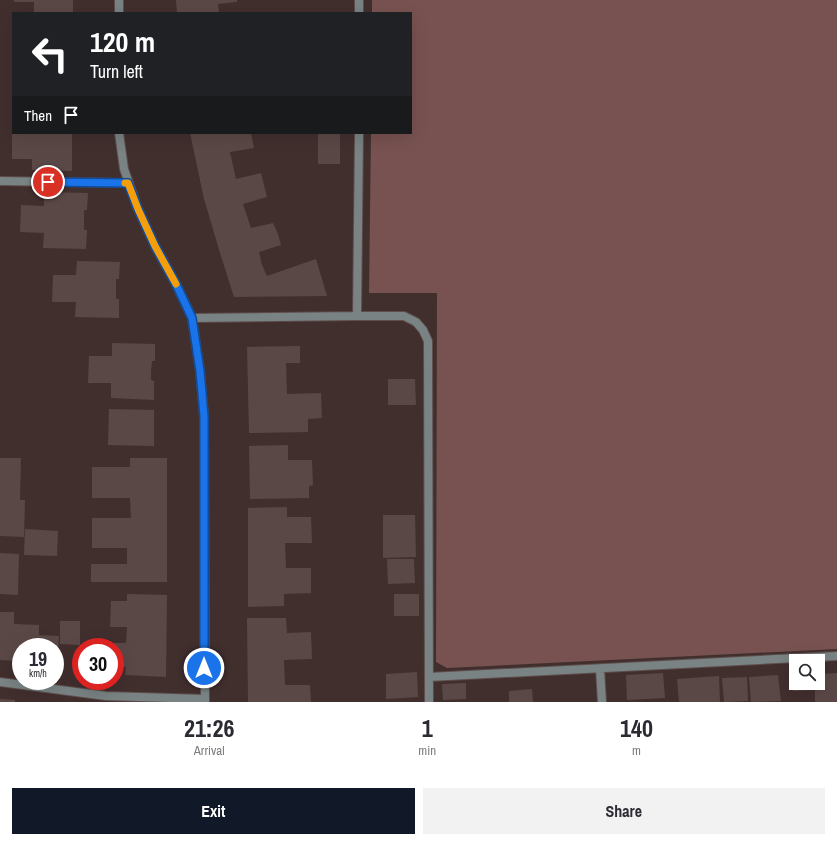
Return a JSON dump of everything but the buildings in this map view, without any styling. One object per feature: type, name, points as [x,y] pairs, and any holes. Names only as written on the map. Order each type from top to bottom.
[{"type":"street","points":[[119,0],[119,12]]},
{"type":"street","points":[[359,0],[359,12]]},
{"type":"street","points":[[0,682],[23,684],[72,693],[106,696],[204,700],[204,416],[200,371],[192,318],[138,209],[124,169],[119,134]]},
{"type":"street","points":[[357,316],[359,134]]},
{"type":"street","points":[[0,181],[128,183]]},
{"type":"street","points":[[192,318],[404,316],[416,322],[423,330],[428,341],[430,702]]},
{"type":"street","points":[[429,677],[837,656]]},
{"type":"street","points":[[600,669],[602,702]]},
{"type":"shaded area","points":[[372,0],[837,0],[837,649],[447,668],[436,662],[437,293],[369,293],[371,134],[412,134],[412,12],[372,12]]},
{"type":"slow traffic","points":[[125,183],[128,183],[155,246],[176,284]]},
{"type":"route","points":[[48,182],[128,183],[155,246],[176,284],[192,318],[200,371],[204,416],[204,668]]}]
